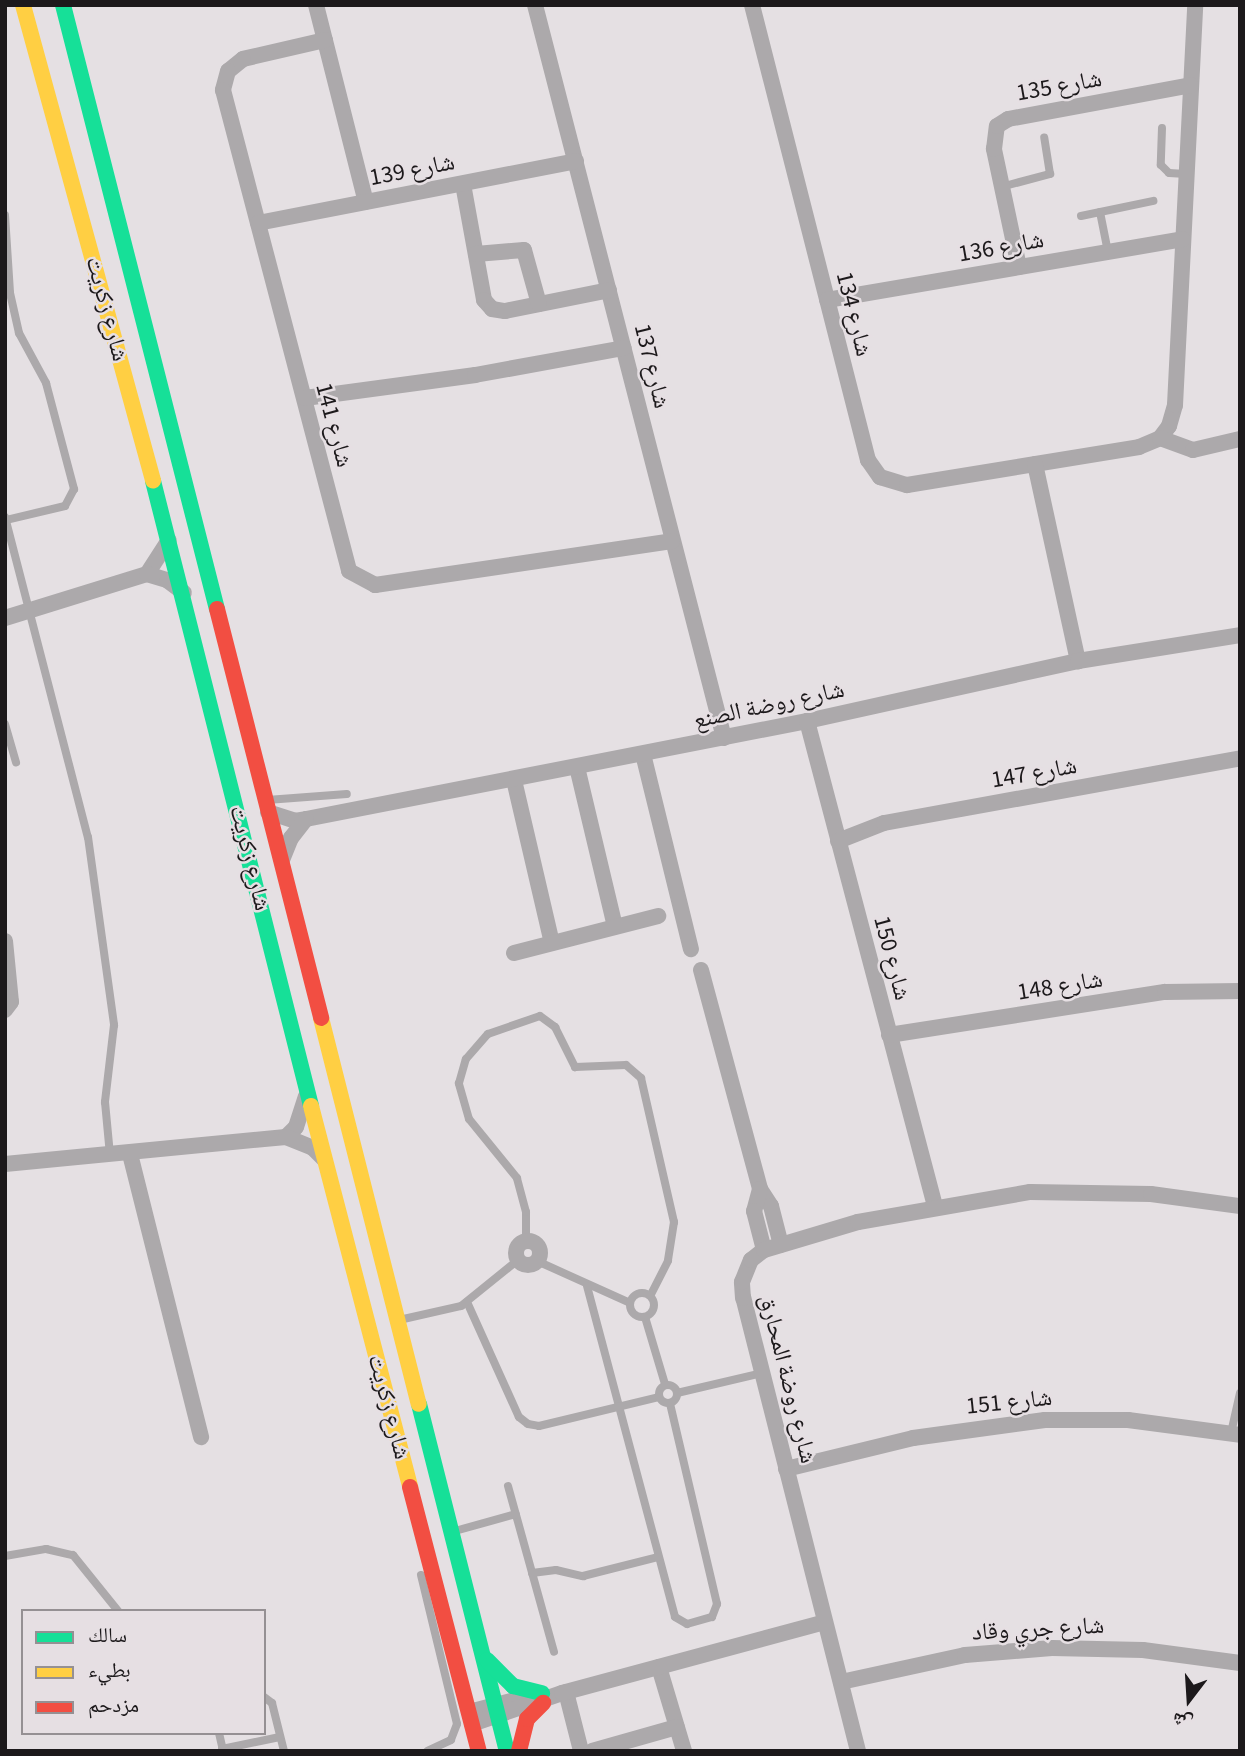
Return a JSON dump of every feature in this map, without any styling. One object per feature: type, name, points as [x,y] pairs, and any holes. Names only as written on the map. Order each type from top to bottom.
[{"type":"street","name":"شارع زكريت","points":[[23,5],[184,593],[307,1091],[479,1751]]},
{"type":"street","name":"شارع زكريت","points":[[63,5],[507,1751]]},
{"type":"street","points":[[316,5],[366,202]]},
{"type":"street","name":"شارع 137","points":[[535,5],[724,738]]},
{"type":"street","name":"شارع 134","points":[[752,5],[868,460],[880,477],[907,485],[1139,447],[1160,438]]},
{"type":"street","points":[[1195,5],[1174,412],[1160,438],[1193,450],[1240,439]]},
{"type":"street","name":"شارع 141","points":[[325,40],[243,58],[224,81],[224,102],[305,398],[343,557],[354,577],[368,584],[672,541]]},
{"type":"street","name":"شارع 135","points":[[1019,267],[993,137],[1002,122],[1191,85]]},
{"type":"street","name":"شارع 139","points":[[258,223],[576,161]]},
{"type":"street","points":[[463,184],[487,305],[498,312],[609,290]]},
{"type":"street","name":"شارع 136","points":[[827,300],[1183,239]]},
{"type":"street","points":[[476,254],[524,250],[539,304]]},
{"type":"street","points":[[305,398],[475,375],[624,348]]},
{"type":"street","points":[[1035,464],[1078,661]]},
{"type":"street","points":[[147,574],[169,540]]},
{"type":"street","points":[[5,618],[147,574],[167,580],[184,593]]},
{"type":"street","name":"شارع روضة الصنع","points":[[266,806],[295,821],[724,738],[1078,661],[1240,635]]},
{"type":"street","name":"شارع 150","points":[[807,721],[935,1206]]},
{"type":"street","points":[[643,754],[691,949]]},
{"type":"street","name":"شارع 147","points":[[838,841],[884,823],[1240,758]]},
{"type":"street","points":[[577,767],[615,928]]},
{"type":"street","points":[[514,780],[552,943]]},
{"type":"street","points":[[282,860],[291,838],[306,819]]},
{"type":"street","points":[[514,953],[658,916]]},
{"type":"street","points":[[5,941],[11,1002],[5,1010]]},
{"type":"street","points":[[701,970],[760,1189],[771,1206],[781,1245]]},
{"type":"street","name":"شارع 148","points":[[889,1035],[1165,992],[1240,991]]},
{"type":"street","points":[[286,1137],[301,1117],[307,1091]]},
{"type":"street","points":[[5,1164],[286,1137],[313,1149],[325,1160]]},
{"type":"street","points":[[130,1154],[201,1437]]},
{"type":"street","points":[[760,1189],[754,1211],[764,1250],[935,1206],[1070,1191],[1151,1194],[1240,1206]]},
{"type":"street","points":[[526,1241],[538,1247],[537,1261],[527,1265],[518,1260],[516,1251],[526,1241]]},
{"type":"street","name":"شارع روضة المحارق","points":[[764,1250],[747,1266],[742,1290],[858,1751]]},
{"type":"street","name":"شارع 151","points":[[786,1469],[912,1438],[1045,1420],[1128,1420],[1235,1434]]},
{"type":"street","points":[[470,1718],[825,1622]]},
{"type":"street","name":"شارع جري وقاد","points":[[841,1682],[921,1662],[1041,1648],[1143,1650],[1240,1663]]},
{"type":"street","points":[[484,1657],[513,1686],[542,1698]]},
{"type":"street","points":[[659,1667],[684,1751]]},
{"type":"street","points":[[564,1693],[581,1751]]},
{"type":"street","points":[[519,1751],[527,1720],[542,1698]]},
{"type":"street","points":[[592,1751],[677,1727]]},
{"type":"lane","points":[[1162,128],[1161,165],[1169,173],[1186,174]]},
{"type":"lane","points":[[1002,187],[1050,174],[1044,137]]},
{"type":"lane","points":[[1081,216],[1153,201]]},
{"type":"lane","points":[[1100,212],[1108,252]]},
{"type":"lane","points":[[5,215],[10,293],[19,333],[46,383],[74,489],[65,506],[6,519],[28,612],[79,798],[95,882],[114,1025],[105,1102],[110,1155]]},
{"type":"lane","points":[[5,724],[16,762]]},
{"type":"lane","points":[[266,806],[347,794]]},
{"type":"lane","points":[[526,1241],[526,1212],[517,1178],[469,1119],[459,1083],[466,1059],[488,1034],[540,1016],[555,1027],[575,1067],[626,1065],[641,1078],[674,1222],[668,1261],[650,1296],[653,1310],[645,1317]]},
{"type":"lane","points":[[399,1320],[467,1302],[518,1260]]},
{"type":"lane","points":[[537,1261],[587,1286],[630,1303]]},
{"type":"lane","points":[[587,1286],[658,1557],[677,1620],[687,1624],[715,1615],[717,1604],[670,1403],[677,1393],[762,1373]]},
{"type":"lane","points":[[645,1317],[632,1312],[630,1303],[635,1294],[650,1296]]},
{"type":"lane","points":[[467,1302],[519,1417],[528,1424],[659,1397],[670,1403]]},
{"type":"lane","points":[[645,1317],[665,1384],[677,1393]]},
{"type":"lane","points":[[659,1397],[665,1384]]},
{"type":"lane","points":[[1235,1434],[1240,1393]]},
{"type":"lane","points":[[508,1486],[554,1652]]},
{"type":"lane","points":[[453,1532],[516,1514]]},
{"type":"lane","points":[[422,1534],[421,1573],[457,1724],[451,1740],[427,1751]]},
{"type":"lane","points":[[5,1556],[46,1549],[73,1555],[116,1609]]},
{"type":"lane","points":[[532,1573],[556,1570],[583,1576],[658,1557]]},
{"type":"lane","points":[[266,1698],[271,1703],[284,1751]]},
{"type":"lane","points":[[223,1750],[280,1737]]},
{"type":"traffic: fast","points":[[63,5],[217,609]]},
{"type":"traffic: fast","points":[[153,481],[311,1106]]},
{"type":"traffic: fast","points":[[419,1404],[507,1751]]},
{"type":"traffic: fast","points":[[487,1660],[513,1686],[542,1693]]},
{"type":"traffic: slow","points":[[23,5],[153,481]]},
{"type":"traffic: slow","points":[[321,1018],[419,1404]]},
{"type":"traffic: slow","points":[[311,1106],[410,1487]]},
{"type":"traffic: jam","points":[[217,609],[321,1018]]},
{"type":"traffic: jam","points":[[410,1487],[479,1751]]},
{"type":"traffic: jam","points":[[519,1751],[527,1719],[543,1703]]}]
